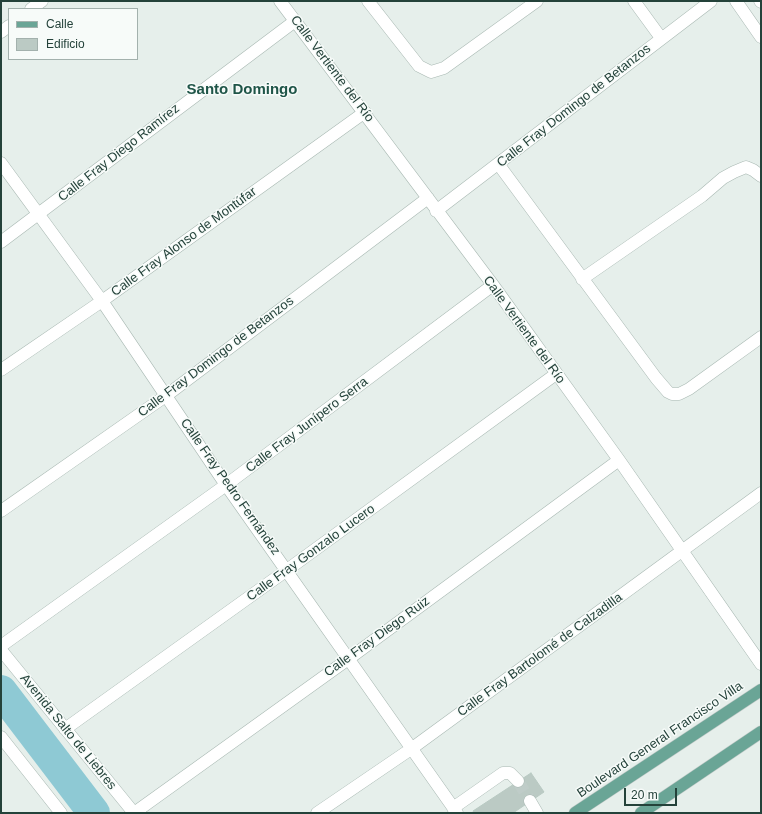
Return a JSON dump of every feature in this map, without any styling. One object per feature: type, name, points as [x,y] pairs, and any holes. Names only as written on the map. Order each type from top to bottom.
[{"type":"main road","name":"Boulevard General Francisco Villa","points":[[575,813],[761,690]]},
{"type":"main road","points":[[641,813],[761,732]]},
{"type":"street","points":[[32,8],[42,1]]},
{"type":"street","name":"Calle Vertiente del Río","points":[[280,1],[365,112],[436,211],[493,285],[619,460],[761,664]]},
{"type":"street","points":[[368,1],[419,66],[431,72],[444,68],[537,1]]},
{"type":"street","points":[[634,1],[661,38]]},
{"type":"street","name":"Calle Fray Domingo de Betanzos","points":[[436,211],[499,165],[661,38],[711,1]]},
{"type":"street","points":[[736,1],[761,37]]},
{"type":"street","name":"Calle Fray Diego Ramírez","points":[[1,242],[38,216],[162,119],[295,21]]},
{"type":"street","name":"Calle Fray Alonso de Montúfar","points":[[1,370],[102,301],[365,112]]},
{"type":"street","name":"Calle Fray Pedro Fernández","points":[[1,163],[38,216],[102,301],[167,395],[226,485],[287,570],[410,749],[455,810]]},
{"type":"street","points":[[499,165],[656,378],[672,394],[679,394],[689,389],[761,337]]},
{"type":"street","points":[[582,278],[702,196],[723,178],[746,167],[761,176]]},
{"type":"street","name":"Calle Fray Domingo de Betanzos","points":[[1,511],[167,395],[428,198]]},
{"type":"street","name":"Calle Fray Junípero Serra","points":[[1,646],[226,485],[493,285]]},
{"type":"street","name":"Calle Fray Gonzalo Lucero","points":[[65,729],[287,570],[556,374]]},
{"type":"street","name":"Calle Fray Diego Ruiz","points":[[134,813],[348,660],[619,460]]},
{"type":"street","name":"Calle Fray Bartolomé de Calzadilla","points":[[317,813],[410,749],[683,551],[761,492]]},
{"type":"street","name":"Avenida Salto de Liebres","points":[[1,650],[134,813]]},
{"type":"street","points":[[1,737],[61,813]]},
{"type":"street","points":[[455,810],[503,774],[510,773],[518,781]]},
{"type":"street","points":[[530,801],[537,813]]},
{"type":"building","points":[[531,773],[544,792],[513,813],[474,813],[473,811]]},
{"type":"waterway","points":[[1,691],[94,813]]},
{"type":"tunnel","points":[[518,781],[530,801]]},
{"type":"district","name":"Santo Domingo","points":[[242,90]]}]
